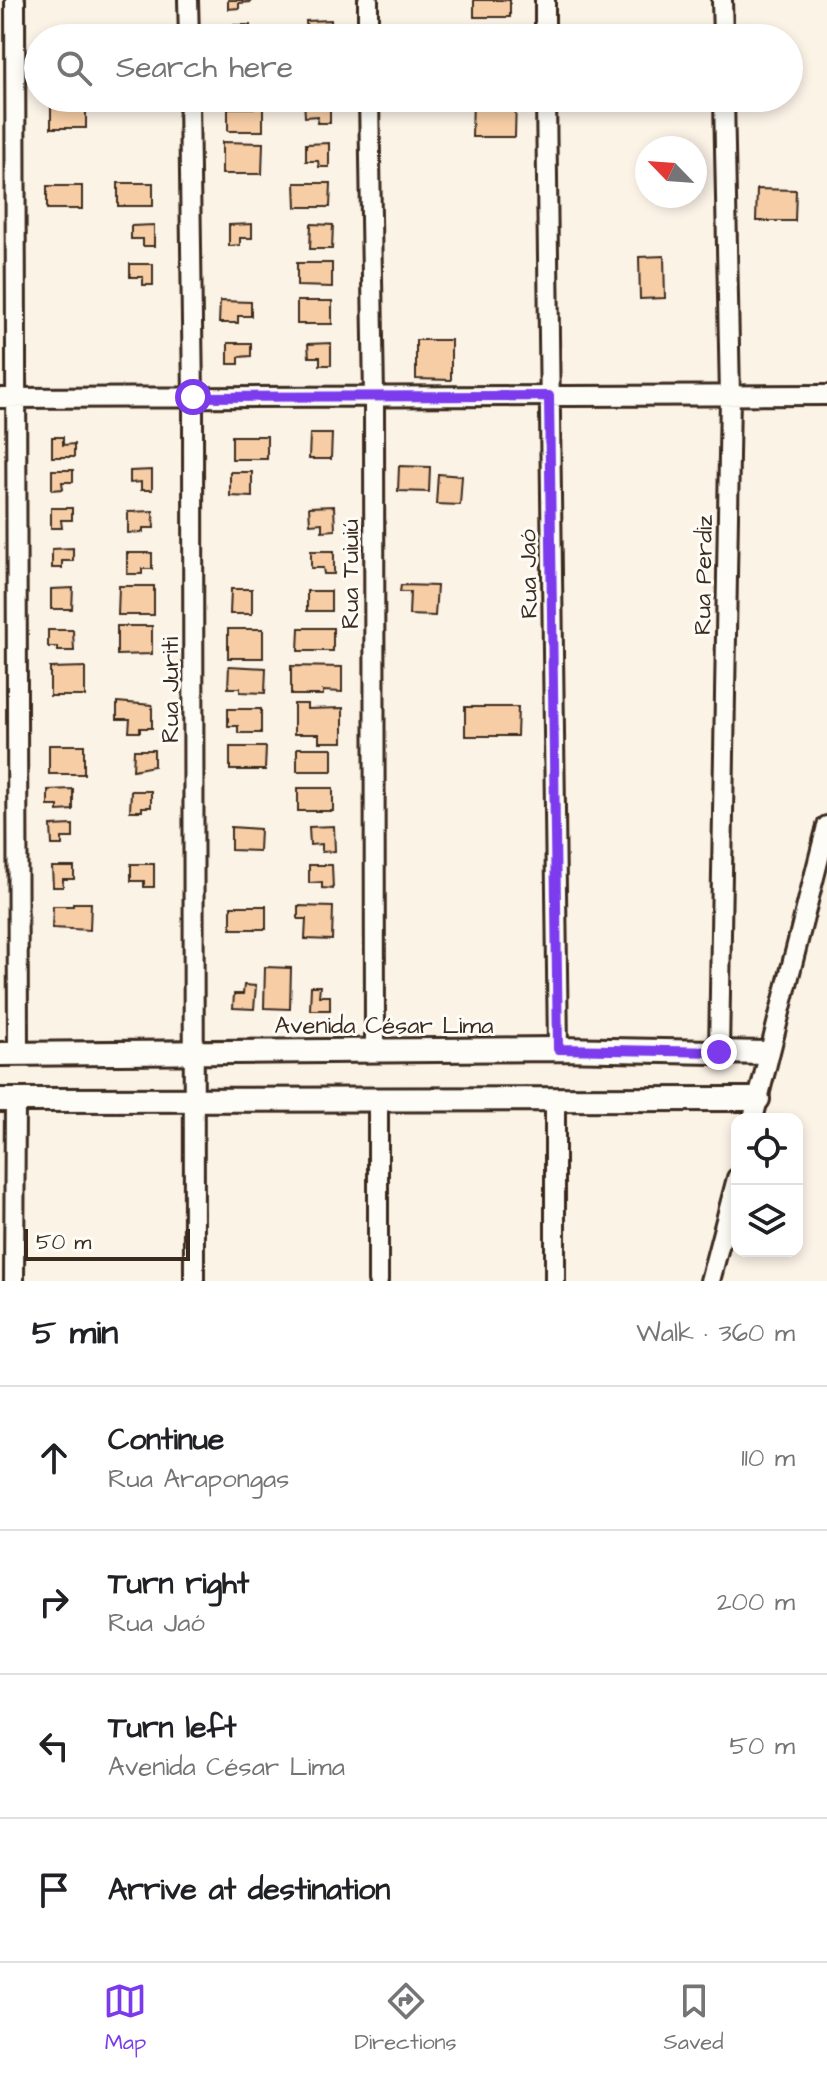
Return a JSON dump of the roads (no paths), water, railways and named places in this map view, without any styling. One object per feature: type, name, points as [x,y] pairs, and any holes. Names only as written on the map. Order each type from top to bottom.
[{"type":"street","points":[[9,1054],[9,398],[15,0]]},
{"type":"street","points":[[188,0],[189,24]]},
{"type":"street","points":[[368,0],[368,24]]},
{"type":"street","points":[[545,0],[545,24]]},
{"type":"street","points":[[722,0],[723,24]]},
{"type":"street","name":"Rua Juriti","points":[[189,112],[193,397],[194,1281]]},
{"type":"street","name":"Rua Tuiuiú","points":[[369,112],[374,397],[375,1051]]},
{"type":"street","name":"Rua Jaó","points":[[546,112],[558,1049]]},
{"type":"street","name":"Rua Perdiz","points":[[719,1052],[730,396],[724,112]]},
{"type":"street","points":[[9,398],[827,395]]},
{"type":"street","points":[[14,1281],[7,1100],[555,1098],[755,1109],[827,826]]},
{"type":"street","name":"Avenida César Lima","points":[[9,1054],[558,1049],[767,1053]]},
{"type":"street","points":[[555,1098],[555,1281]]},
{"type":"street","points":[[378,1099],[378,1281]]},
{"type":"street","points":[[710,1281],[735,1185]]}]
